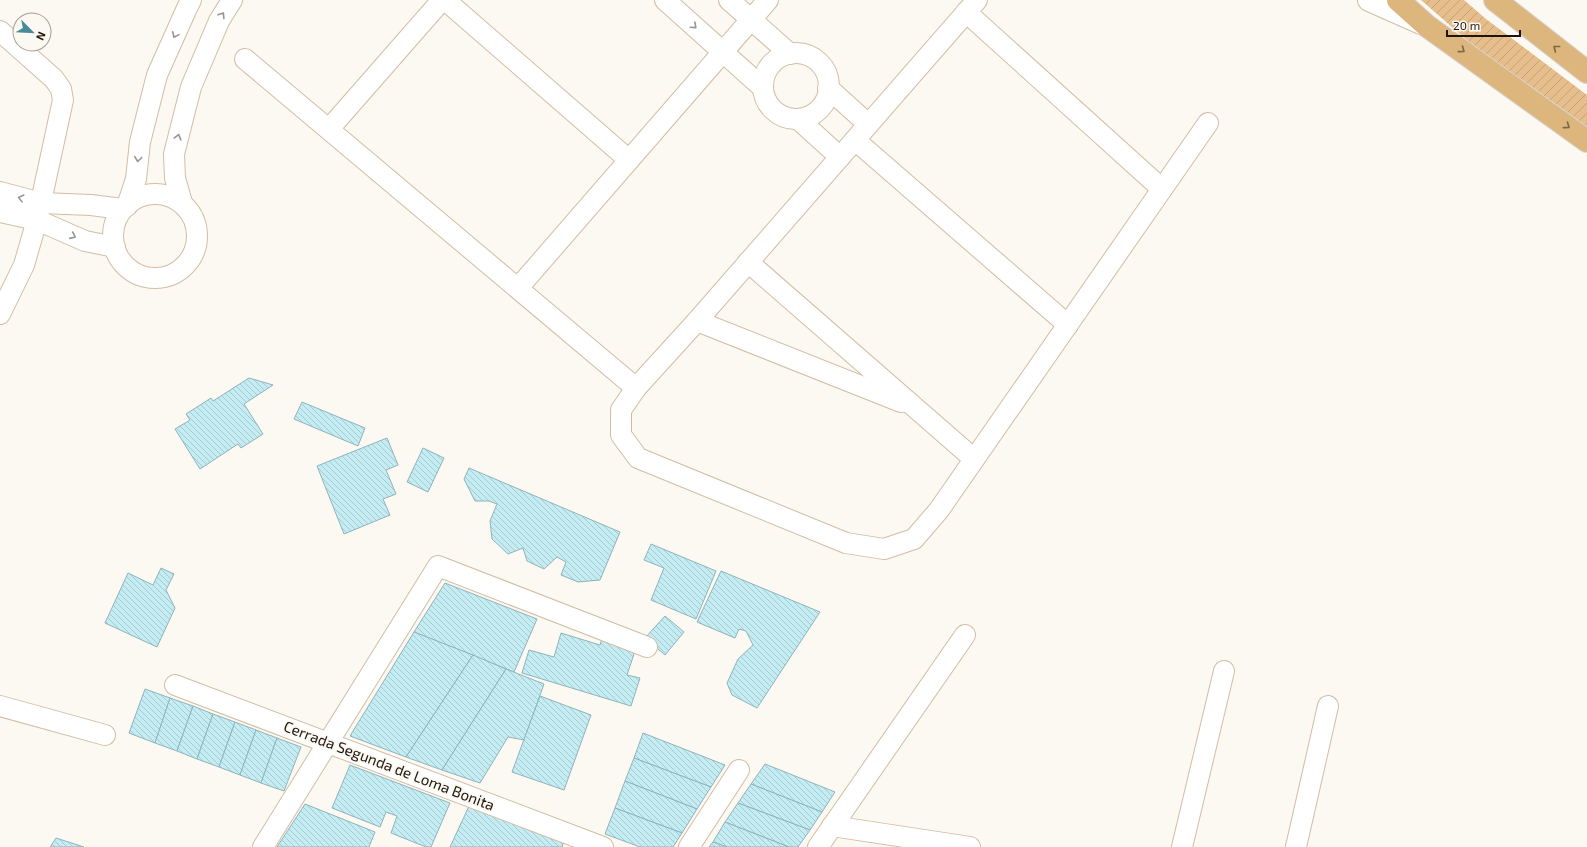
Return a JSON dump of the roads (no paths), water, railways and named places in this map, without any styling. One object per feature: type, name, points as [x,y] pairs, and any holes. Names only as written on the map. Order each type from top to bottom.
[{"type":"main road","points":[[1398,0],[1427,26],[1587,141]]},
{"type":"main road","points":[[1495,0],[1587,72]]},
{"type":"street","points":[[124,208],[132,200],[144,195],[157,193],[170,196],[182,203],[191,213],[197,226],[198,241],[194,255],[185,267],[172,275],[158,278],[143,277],[130,270],[120,260],[115,248],[113,234],[116,221],[124,208],[136,179],[140,142],[157,75],[191,0]]},
{"type":"street","points":[[182,203],[175,178],[174,154],[191,87],[218,21],[232,0]]},
{"type":"street","points":[[329,130],[443,0],[629,160]]},
{"type":"street","points":[[664,0],[763,88]]},
{"type":"street","points":[[729,0],[790,54]]},
{"type":"street","points":[[518,288],[768,0]]},
{"type":"street","points":[[1369,0],[1427,26]]},
{"type":"street","points":[[1162,189],[971,6],[697,321],[636,388],[621,410],[621,435],[638,458],[846,543],[884,549],[914,539],[939,510],[1208,123]]},
{"type":"street","points":[[0,31],[54,79],[61,89],[63,100],[39,211],[24,265],[0,314]]},
{"type":"street","points":[[790,54],[809,56],[818,62],[825,71],[828,82],[828,93],[824,104],[816,112],[806,118],[798,119],[784,117],[774,111],[767,103],[763,88],[766,73],[771,64],[779,58],[790,54]]},
{"type":"street","points":[[245,59],[636,388]]},
{"type":"street","points":[[828,88],[868,124]]},
{"type":"street","points":[[798,119],[840,156]]},
{"type":"street","points":[[855,140],[1068,325]]},
{"type":"street","points":[[0,192],[39,211],[85,241],[115,248]]},
{"type":"street","points":[[0,212],[39,211],[91,205],[124,208]]},
{"type":"street","points":[[748,262],[974,459]]},
{"type":"street","points":[[697,321],[916,408]]},
{"type":"street","points":[[263,847],[438,566],[647,647]]},
{"type":"street","points":[[818,847],[964,635]]},
{"type":"street","points":[[1182,847],[1224,671]]},
{"type":"street","name":"Cerrada Segunda de Loma Bonita","points":[[175,685],[603,847]]},
{"type":"street","points":[[0,706],[105,735]]},
{"type":"street","points":[[1296,847],[1328,706]]},
{"type":"street","points":[[689,847],[739,770]]},
{"type":"street","points":[[832,826],[970,847]]}]
